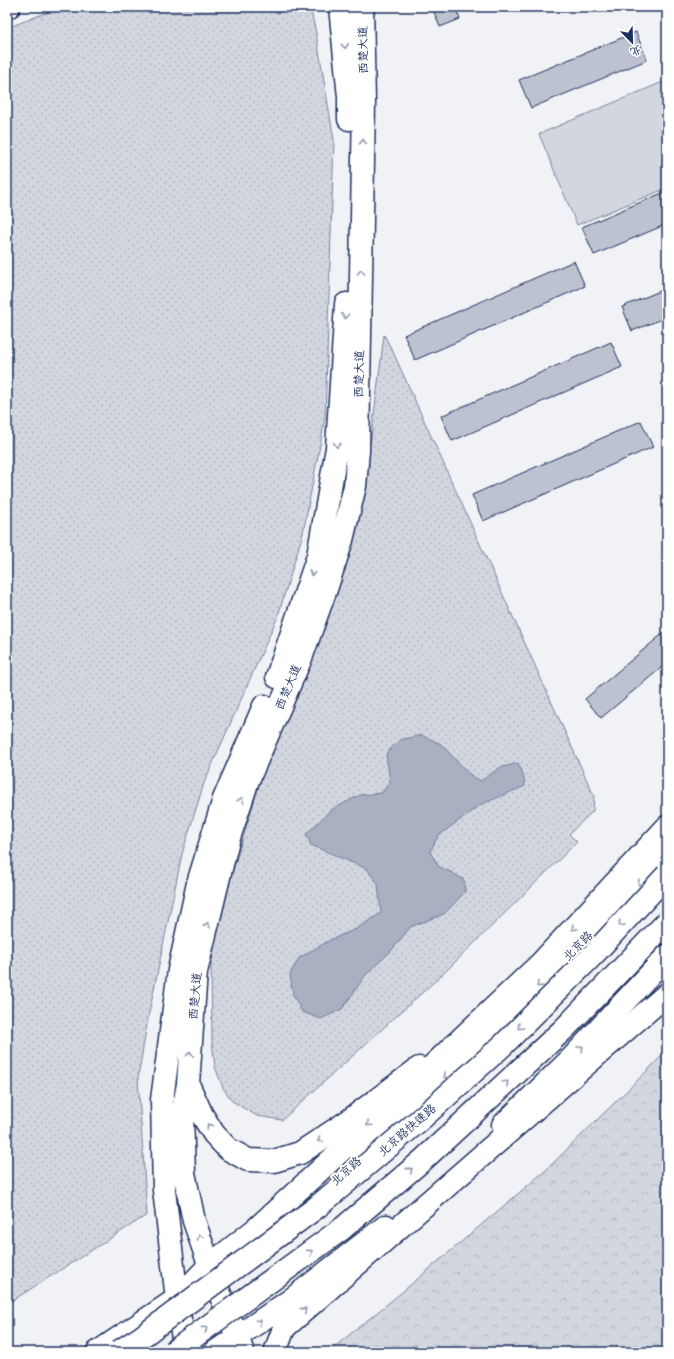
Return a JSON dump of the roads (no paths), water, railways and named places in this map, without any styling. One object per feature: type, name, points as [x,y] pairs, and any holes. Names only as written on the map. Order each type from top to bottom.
[{"type":"main road","name":"西楚大道","points":[[240,1344],[194,1221],[184,1173],[182,1116],[188,1084],[196,972],[227,844],[248,780],[301,658],[326,589],[342,540],[355,486],[358,443],[364,118],[362,7]]},
{"type":"main road","name":"西楚大道","points":[[185,1352],[164,1190],[162,1100],[179,970],[198,883],[224,799],[251,734],[281,669],[318,556],[338,448],[346,300],[349,97],[339,13]]},
{"type":"main road","points":[[98,1352],[177,1299],[212,1270],[407,1090],[541,963],[667,827]]},
{"type":"main road","name":"北京路","points":[[212,1270],[337,1181],[512,1013],[667,855]]},
{"type":"main road","name":"北京路快速路","points":[[118,1352],[140,1338],[317,1207],[422,1118],[503,1045],[592,956],[667,875]]},
{"type":"main road","points":[[173,1352],[343,1228],[424,1159],[564,1029],[667,922]]},
{"type":"main road","points":[[393,1221],[470,1155],[572,1059],[667,956]]},
{"type":"main road","points":[[275,1352],[284,1328],[667,994]]},
{"type":"main road","points":[[188,1084],[202,1115],[214,1134],[228,1149],[248,1160],[274,1161],[300,1153],[314,1144],[347,1122],[465,1034]]},
{"type":"main road","points":[[215,1352],[240,1344],[292,1299],[393,1221],[586,1064]]},
{"type":"water","points":[[421,735],[441,744],[470,775],[481,781],[499,768],[518,763],[523,774],[525,786],[480,805],[438,836],[430,852],[439,867],[464,880],[465,892],[444,914],[410,927],[392,950],[365,976],[342,1009],[321,1019],[302,1012],[293,995],[290,974],[299,958],[332,939],[356,929],[381,913],[378,884],[367,869],[311,845],[306,834],[331,810],[360,795],[382,793],[390,781],[386,754],[399,740]]}]
